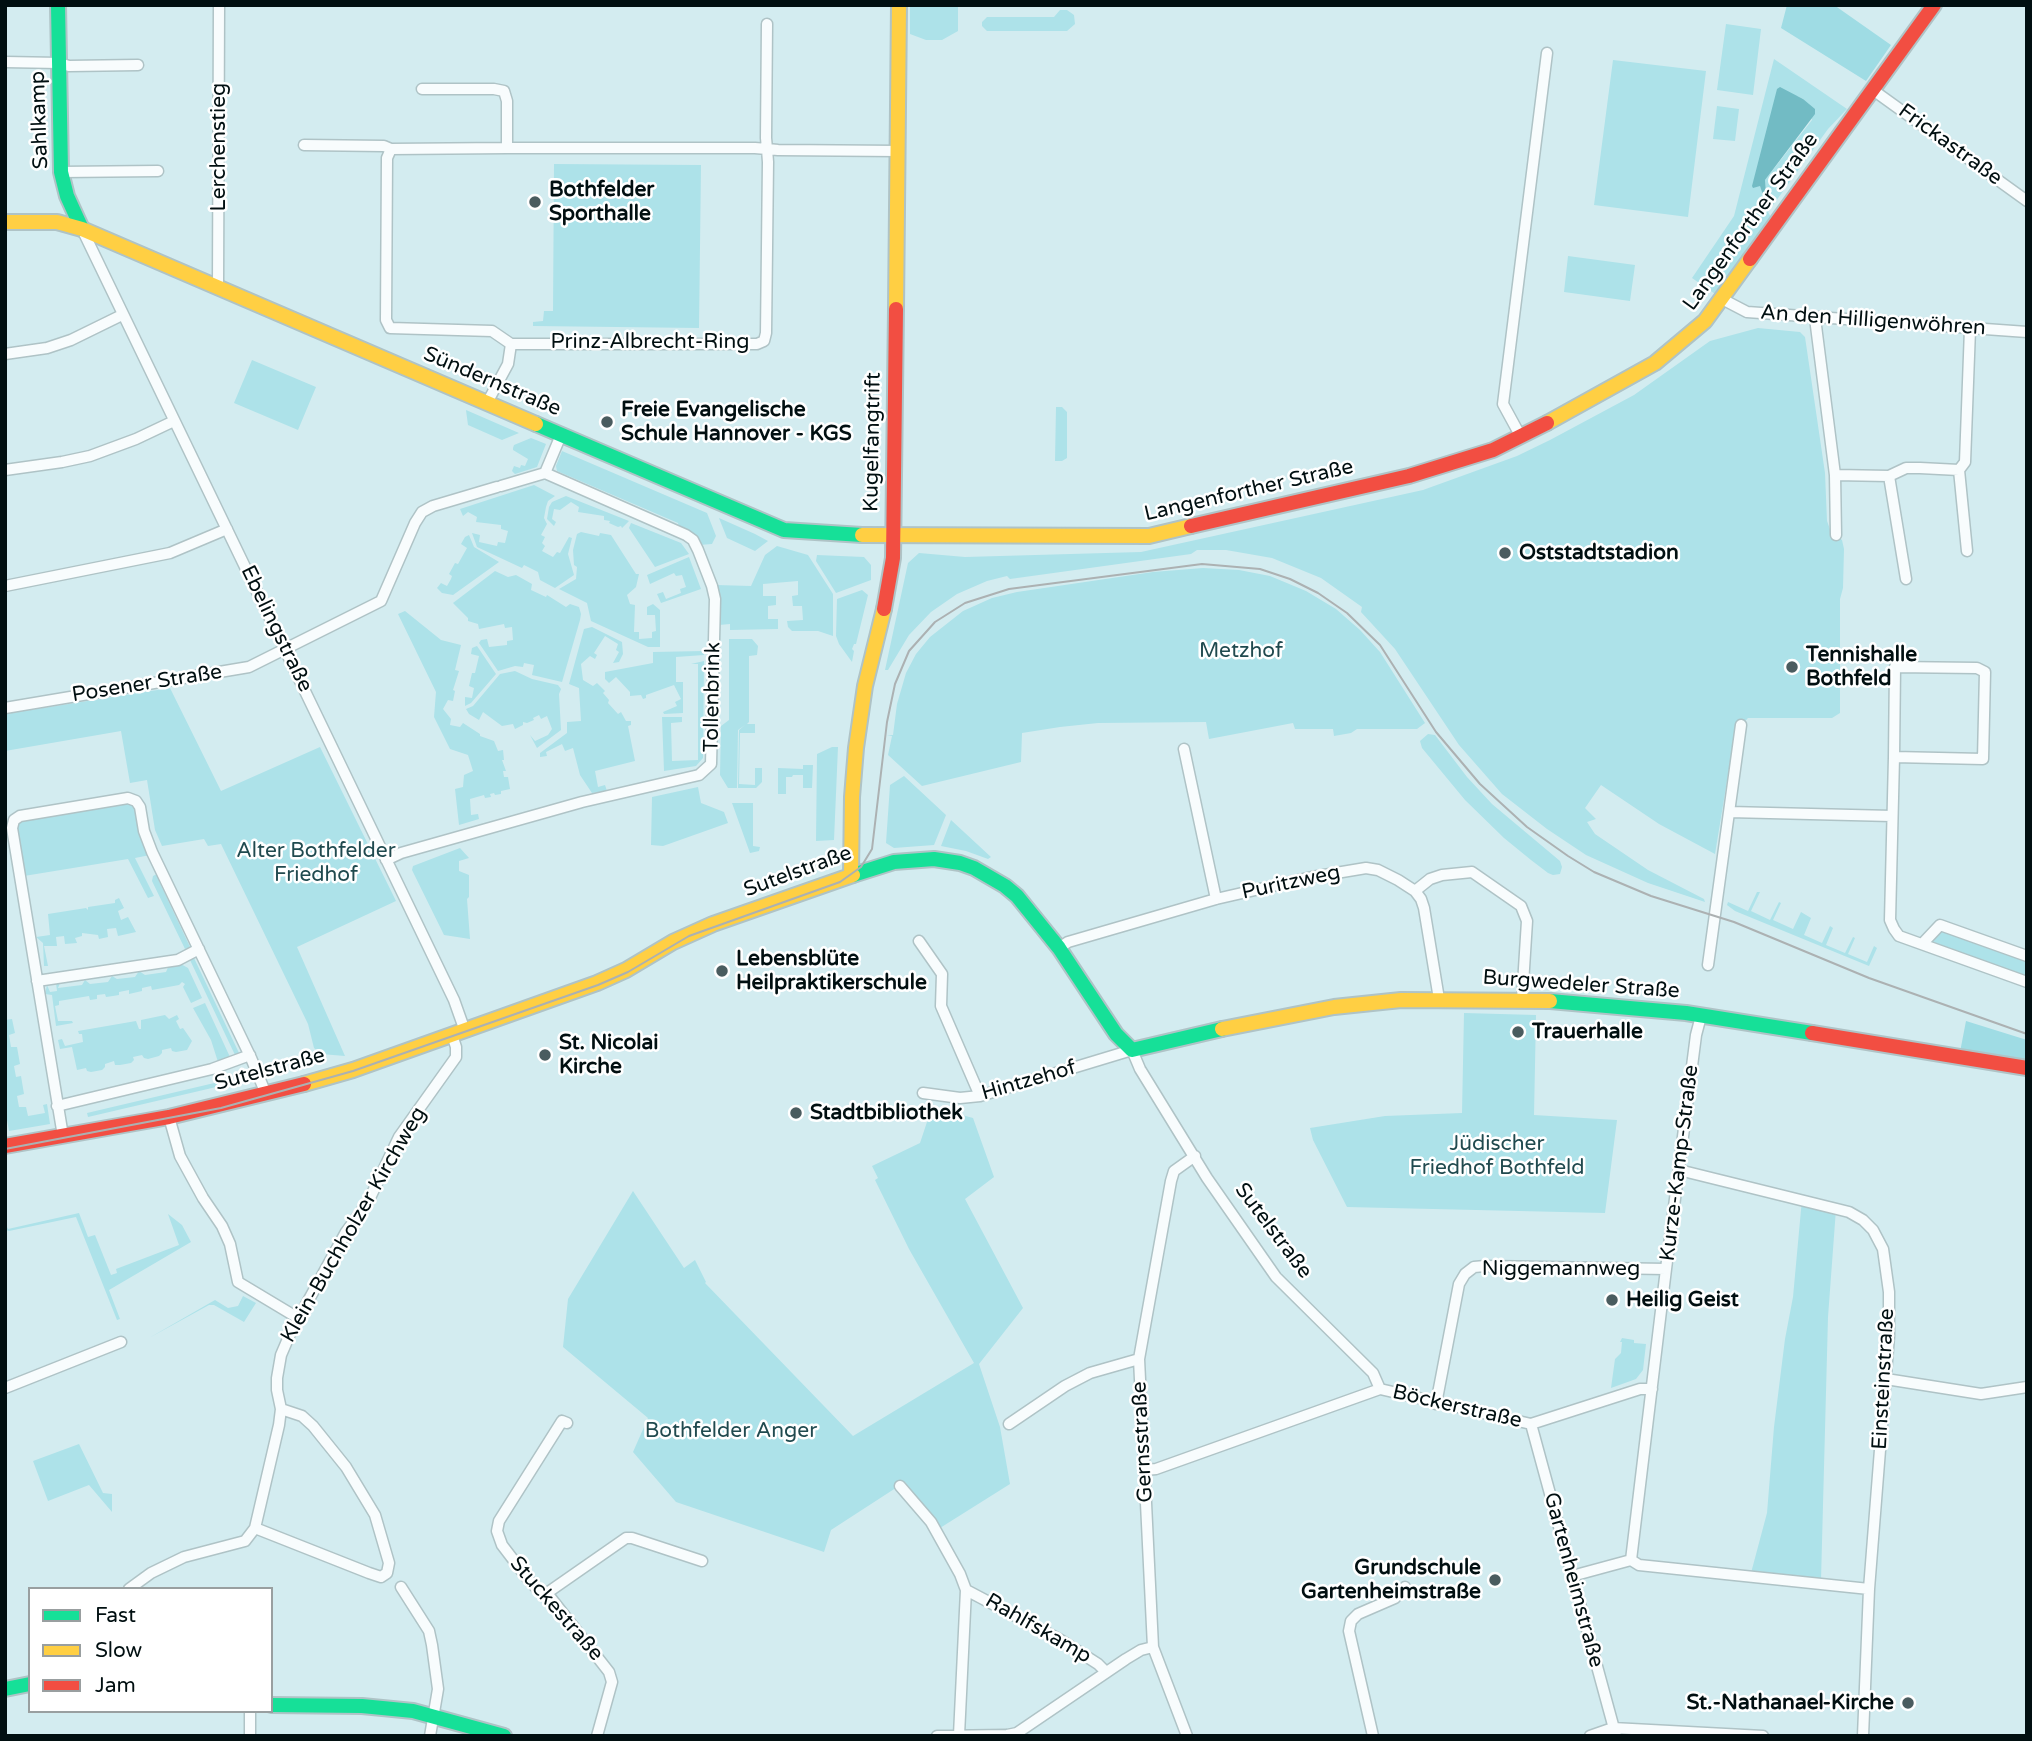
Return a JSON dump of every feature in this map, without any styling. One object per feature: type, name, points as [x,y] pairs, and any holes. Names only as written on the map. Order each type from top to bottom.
[{"type":"main road","name":"Sahlkamp","points":[[58,5],[61,172],[67,196],[82,229]]},
{"type":"main road","name":"Kugelfangtrift","points":[[851,875],[856,748],[867,675],[889,584],[893,536],[899,5]]},
{"type":"main road","name":"Langenforther Straße","points":[[893,536],[1149,536],[1409,476],[1493,450],[1521,437],[1628,381],[1693,334],[1722,299],[1934,5]]},
{"type":"main road","name":"Sündernstraße","points":[[5,222],[57,222],[82,229],[783,530],[893,536]]},
{"type":"main road","name":"Sutelstraße","points":[[5,1146],[169,1117],[353,1070],[611,977],[673,942],[713,924],[894,862],[934,859],[960,863],[988,874],[1017,896],[1059,948],[1116,1034],[1132,1050]]},
{"type":"main road","name":"Burgwedeler Straße","points":[[1132,1050],[1246,1023],[1334,1007],[1439,999],[1522,1000],[1639,1007],[2027,1068]]},
{"type":"main road","points":[[5,1689],[28,1684]]},
{"type":"main road","points":[[273,1705],[372,1707],[434,1715],[504,1736]]},
{"type":"street","name":"Lerchenstieg","points":[[218,288],[219,5]]},
{"type":"street","points":[[767,24],[767,149]]},
{"type":"street","points":[[1521,437],[1503,404],[1547,53]]},
{"type":"street","points":[[5,62],[58,63],[69,66],[138,65]]},
{"type":"street","points":[[422,89],[494,89],[504,92],[507,101],[507,148]]},
{"type":"street","name":"Frickastraße","points":[[1873,90],[2027,201]]},
{"type":"street","points":[[304,145],[384,146],[391,149],[898,151]]},
{"type":"street","name":"Prinz-Albrecht-Ring","points":[[391,149],[387,158],[386,320],[390,328],[492,331],[511,344],[757,344],[764,341],[766,333],[767,149]]},
{"type":"street","points":[[61,172],[158,171]]},
{"type":"street","name":"Ebelingstraße","points":[[82,229],[454,1000],[459,1033]]},
{"type":"street","name":"An den Hilligenwöhren","points":[[1722,299],[1747,312],[2027,332]]},
{"type":"street","points":[[5,354],[47,348],[71,340],[122,315]]},
{"type":"street","points":[[1815,318],[1835,475],[1836,535]]},
{"type":"street","points":[[1967,551],[1959,470],[1965,463],[1970,329]]},
{"type":"street","points":[[486,403],[508,363],[511,344]]},
{"type":"street","points":[[5,470],[90,456],[174,421]]},
{"type":"street","points":[[285,649],[381,601],[422,512],[432,506],[545,473],[561,435]]},
{"type":"street","points":[[1835,475],[1889,476],[1906,468],[1959,470]]},
{"type":"street","name":"Tollenbrink","points":[[386,860],[401,853],[582,802],[699,775],[711,764],[715,599],[693,540],[686,534],[545,473]]},
{"type":"street","points":[[1889,476],[1906,579]]},
{"type":"street","points":[[5,586],[170,553],[227,529]]},
{"type":"street","name":"Posener Straße","points":[[5,708],[236,670],[249,667],[285,649]]},
{"type":"street","points":[[1894,757],[1983,759],[1984,672],[1977,668],[1895,667],[1890,920],[1899,936],[2027,982]]},
{"type":"street","points":[[1708,965],[1741,725]]},
{"type":"street","points":[[1184,749],[1216,899]]},
{"type":"street","points":[[63,1136],[12,828],[14,820],[20,816],[128,798],[141,807],[147,839],[266,1094]]},
{"type":"street","points":[[1729,812],[1892,816]]},
{"type":"street","name":"Puritzweg","points":[[1059,948],[1068,942],[1216,899],[1312,877],[1366,868],[1378,870],[1415,891]]},
{"type":"street","points":[[1439,999],[1424,908],[1415,891],[1430,879],[1472,872],[1521,906],[1527,921],[1522,1000]]},
{"type":"street","points":[[1923,943],[1940,925],[2027,956]]},
{"type":"street","points":[[919,941],[942,974],[941,1006],[980,1097]]},
{"type":"street","points":[[37,981],[178,960],[199,949]]},
{"type":"street","name":"Kurze-Kamp-Straße","points":[[1631,1560],[1696,1035],[1701,1016]]},
{"type":"street","name":"Klein-Buchholzer Kirchweg","points":[[255,1528],[281,1409],[277,1371],[281,1355],[298,1318],[346,1232],[368,1202],[399,1137],[456,1057],[459,1033]]},
{"type":"street","name":"Hintzehof","points":[[923,1093],[960,1098],[980,1097],[1132,1050]]},
{"type":"street","name":"Sutelstraße","points":[[1132,1050],[1140,1069],[1207,1178],[1276,1278],[1373,1373],[1380,1390]]},
{"type":"street","points":[[57,1106],[212,1069],[250,1055]]},
{"type":"street","points":[[169,1117],[180,1156],[230,1244],[238,1282],[298,1318]]},
{"type":"street","name":"Gernsstraße","points":[[1187,1736],[1153,1647],[1139,1359],[1171,1181],[1174,1171],[1195,1156]]},
{"type":"street","name":"Einsteinstraße","points":[[1679,1170],[1849,1212],[1873,1230],[1883,1249],[1888,1280],[1889,1336],[1869,1589],[1863,1736]]},
{"type":"street","name":"Niggemannweg","points":[[1436,1404],[1459,1284],[1465,1273],[1485,1266],[1666,1269]]},
{"type":"street","points":[[5,1388],[121,1342]]},
{"type":"street","points":[[1009,1424],[1090,1373],[1139,1359]]},
{"type":"street","points":[[1885,1379],[1981,1394],[2027,1387]]},
{"type":"street","name":"Böckerstraße","points":[[1145,1470],[1156,1469],[1380,1390],[1531,1424],[1640,1389],[1652,1389]]},
{"type":"street","points":[[132,1587],[151,1573],[184,1556],[245,1541],[255,1528],[369,1573],[381,1577],[387,1573],[389,1563],[375,1515],[346,1467],[302,1416],[281,1409]]},
{"type":"street","name":"Stuckestraße","points":[[567,1423],[562,1421],[558,1427],[499,1521],[497,1531],[502,1545],[528,1579],[538,1590],[547,1593],[609,1672],[612,1682],[597,1736]]},
{"type":"street","name":"Gartenheimstraße","points":[[1531,1424],[1615,1732]]},
{"type":"street","points":[[900,1486],[931,1522],[966,1590],[959,1735]]},
{"type":"street","points":[[547,1593],[626,1538],[702,1561]]},
{"type":"street","points":[[1572,1576],[1631,1560],[1639,1565],[1869,1589]]},
{"type":"street","points":[[401,1587],[429,1631],[432,1645],[438,1689],[430,1736]]},
{"type":"street","points":[[1373,1736],[1349,1631],[1351,1621],[1359,1614],[1395,1598],[1405,1587]]},
{"type":"street","name":"Rahlfskamp","points":[[966,1590],[1059,1639],[1106,1672]]},
{"type":"street","points":[[937,1736],[1017,1733],[1106,1672],[1141,1650],[1153,1647]]},
{"type":"street","points":[[250,1713],[250,1736]]},
{"type":"street","points":[[1590,1736],[1615,1732],[1763,1736]]},
{"type":"green space","points":[[910,5],[958,5],[958,31],[942,40],[926,40],[910,34]]},
{"type":"green space","points":[[1060,10],[1067,10],[1074,15],[1075,24],[1067,31],[987,31],[982,26],[987,17],[1054,17]]},
{"type":"green space","points":[[1726,24],[1761,29],[1753,95],[1717,90]]},
{"type":"green space","points":[[1774,59],[1847,109],[1828,129],[1768,212],[1772,219],[1718,296],[1692,278],[1734,216]],"holes":[[[1797,96],[1803,99],[1812,120],[1765,180],[1766,192],[1763,194],[1760,185]]]},
{"type":"green space","points":[[1613,60],[1706,71],[1688,217],[1594,205]]},
{"type":"green space","points":[[1717,106],[1739,109],[1735,141],[1713,139]]},
{"type":"green space","points":[[554,164],[701,165],[699,328],[533,326],[533,322],[543,321],[544,311],[553,311]]},
{"type":"green space","points":[[1568,256],[1635,265],[1630,301],[1564,292]]},
{"type":"green space","points":[[1758,328],[1800,332],[1805,337],[1825,473],[1827,521],[1831,532],[1842,540],[1844,549],[1843,588],[1840,599],[1840,713],[1832,718],[1748,718],[1735,732],[1715,854],[1659,824],[1601,785],[1585,808],[1596,819],[1587,822],[1595,834],[1648,870],[1704,899],[1705,902],[1648,883],[1586,855],[1502,794],[1459,745],[1395,649],[1361,612],[1362,607],[1321,578],[1272,558],[1226,550],[1197,550],[1191,554],[1010,579],[1007,576],[987,581],[957,594],[931,612],[909,635],[888,670],[885,670],[908,563],[919,553],[965,557],[1141,552],[1423,490],[1517,456],[1634,395],[1710,341]]},
{"type":"green space","points":[[252,360],[316,387],[298,430],[234,403]]},
{"type":"green space","points":[[1056,407],[1062,407],[1067,412],[1067,458],[1062,461],[1055,461]]},
{"type":"green space","points":[[466,410],[519,433],[502,440],[468,425]]},
{"type":"green space","points":[[531,438],[546,444],[537,467],[515,474],[512,471],[514,466],[525,466],[528,459],[513,450],[514,445]]},
{"type":"green space","points":[[562,451],[707,513],[716,536],[712,544],[699,545],[678,523],[557,471],[556,466]]},
{"type":"green space","points":[[534,485],[555,496],[548,501],[546,507],[544,518],[547,524],[541,535],[545,537],[542,543],[545,546],[542,551],[553,557],[557,552],[560,553],[569,537],[572,538],[568,554],[574,575],[555,588],[540,580],[538,572],[524,565],[522,568],[477,547],[472,533],[480,535],[479,542],[497,546],[498,542],[505,543],[508,531],[501,529],[501,525],[476,522],[477,517],[468,512],[463,516],[460,509]]},
{"type":"green space","points":[[566,496],[629,521],[622,528],[618,527],[604,520],[604,516],[578,512],[579,507],[571,502],[560,510],[554,509],[554,526],[547,519],[549,507],[552,502]]},
{"type":"green space","points":[[719,518],[768,541],[755,551],[727,538]]},
{"type":"green space","points":[[631,523],[681,543],[689,554],[655,567],[629,528]]},
{"type":"green space","points":[[581,532],[599,536],[600,533],[611,535],[636,574],[639,574],[636,587],[627,595],[630,604],[635,605],[634,632],[639,632],[639,639],[652,638],[652,632],[656,631],[655,615],[647,615],[647,607],[653,604],[660,610],[660,647],[648,647],[591,621],[587,603],[559,589],[576,579],[577,567],[574,565],[573,550],[577,534]]},
{"type":"green space","points":[[469,535],[474,547],[499,562],[453,595],[442,593],[437,588],[441,583],[447,586],[452,576],[449,574],[467,548],[461,544]]},
{"type":"green space","points":[[777,546],[808,555],[833,594],[833,636],[818,631],[792,631],[788,627],[787,621],[803,620],[802,606],[793,606],[792,596],[798,595],[798,581],[763,584],[763,596],[776,596],[776,605],[768,606],[768,619],[778,619],[778,629],[730,630],[730,624],[719,625],[719,593],[716,585],[751,586],[765,555]]},
{"type":"green space","points":[[817,555],[864,557],[871,565],[871,580],[836,593],[816,561]]},
{"type":"green space","points":[[689,557],[701,589],[661,603],[657,594],[663,592],[666,599],[681,593],[680,589],[686,587],[682,575],[676,576],[674,573],[650,584],[647,575]]},
{"type":"green space","name":"Metzhof","points":[[1203,568],[1239,570],[1270,576],[1306,591],[1336,609],[1380,652],[1425,723],[1417,729],[1357,729],[1334,736],[1333,729],[1295,729],[1293,723],[1209,739],[1206,722],[1098,723],[1060,727],[1022,733],[1021,762],[922,786],[888,755],[892,736],[887,735],[893,735],[897,704],[906,673],[916,654],[930,637],[963,611],[992,598],[1017,592],[1153,572]]},
{"type":"green space","points":[[495,571],[508,577],[516,575],[532,584],[531,590],[546,597],[547,595],[566,607],[570,604],[579,607],[580,620],[562,682],[532,675],[534,665],[524,663],[523,667],[515,666],[498,671],[479,643],[487,639],[489,647],[507,645],[507,641],[513,640],[512,627],[505,628],[504,624],[479,629],[478,624],[468,621],[453,603]]},
{"type":"green space","points":[[862,590],[868,595],[856,644],[852,649],[852,662],[836,636],[837,599]]},
{"type":"green space","points":[[405,611],[441,640],[461,645],[455,670],[459,671],[453,690],[453,701],[448,700],[443,709],[451,719],[450,725],[460,727],[463,723],[480,736],[494,741],[498,751],[503,750],[502,760],[506,771],[503,771],[504,777],[508,777],[510,789],[501,791],[501,794],[490,794],[491,797],[485,798],[484,795],[470,799],[471,815],[478,814],[479,819],[459,825],[455,789],[463,787],[464,775],[473,771],[468,755],[450,749],[434,717],[436,692],[398,614]]},
{"type":"green space","points":[[592,627],[622,642],[623,654],[619,662],[613,663],[619,652],[616,650],[618,644],[605,636],[594,653],[597,655],[595,659],[590,656],[581,664],[583,680],[593,686],[597,683],[605,691],[603,693],[609,700],[608,703],[618,714],[621,712],[626,721],[631,721],[628,726],[635,761],[595,771],[598,787],[605,785],[607,791],[592,793],[580,775],[573,748],[565,751],[562,744],[546,752],[547,756],[540,757],[540,753],[567,733],[567,722],[581,721],[579,688],[569,684],[584,629]]},
{"type":"green space","points":[[729,639],[752,639],[758,646],[757,655],[749,656],[747,724],[755,724],[755,733],[740,733],[739,784],[755,785],[755,768],[762,768],[762,782],[756,788],[738,788],[739,730],[745,725],[738,730],[737,788],[728,788],[720,775],[721,726],[729,720]]},
{"type":"green space","points":[[477,646],[496,674],[471,703],[465,706],[465,697],[472,698],[474,688],[469,686],[479,656],[471,654],[472,648]]},
{"type":"green space","points":[[704,651],[704,655],[676,657],[676,682],[683,682],[683,713],[663,712],[677,706],[675,702],[681,699],[674,685],[646,695],[643,699],[641,695],[630,696],[630,692],[616,677],[609,683],[605,679],[605,672],[653,663],[653,652]]},
{"type":"green space","points":[[704,661],[703,758],[696,766],[664,771],[662,717],[682,717],[682,722],[671,723],[672,761],[698,760],[698,664],[691,664]]},
{"type":"green space","points":[[515,671],[532,679],[558,685],[561,689],[561,730],[537,748],[530,735],[535,741],[548,735],[552,729],[547,716],[541,719],[539,715],[515,729],[513,724],[502,726],[483,712],[479,720],[466,709],[473,706],[500,674]]},
{"type":"green space","name":"Alter Bothfelder Friedhof","points":[[170,688],[221,791],[320,747],[396,901],[297,947],[345,1056],[321,1054],[314,1048],[308,1024],[221,844],[208,846],[204,839],[162,846],[155,830],[147,780],[130,783],[121,731],[5,751],[5,714]]},
{"type":"green space","points":[[1428,734],[1435,735],[1492,804],[1560,861],[1560,874],[1548,873],[1531,860],[1465,800],[1422,748],[1420,741]]},
{"type":"green space","points":[[838,747],[834,840],[816,841],[817,754]]},
{"type":"green space","points":[[803,765],[813,765],[812,788],[803,788],[803,775],[793,775],[786,777],[786,794],[778,794],[778,768],[803,769]]},
{"type":"green space","points":[[904,776],[946,815],[934,845],[894,848],[886,843],[890,785]]},
{"type":"green space","points":[[698,787],[701,803],[724,812],[728,823],[663,846],[651,845],[652,797]]},
{"type":"green space","points":[[126,802],[133,804],[137,810],[150,855],[135,858],[154,896],[148,898],[128,859],[24,876],[17,822]]},
{"type":"green space","points":[[732,803],[753,803],[753,846],[760,847],[759,851],[750,853]]},
{"type":"green space","points":[[951,820],[991,857],[988,859],[941,846]]},
{"type":"green space","points":[[460,848],[469,858],[459,861],[459,871],[469,875],[467,899],[470,939],[444,935],[412,870],[413,866]]},
{"type":"green space","points":[[159,873],[159,881],[190,947],[185,949],[152,881],[153,876]]},
{"type":"green space","points":[[1757,892],[1760,892],[1751,911],[1770,920],[1779,902],[1781,903],[1773,920],[1793,929],[1801,912],[1811,918],[1804,935],[1822,943],[1830,926],[1833,928],[1826,945],[1845,953],[1853,937],[1855,938],[1848,954],[1867,962],[1874,946],[1877,948],[1869,966],[1735,911],[1727,905],[1728,902],[1748,911]]},
{"type":"green space","points":[[119,898],[124,908],[118,911],[121,920],[128,917],[136,932],[118,936],[116,928],[107,929],[108,937],[99,939],[98,935],[82,933],[82,936],[75,938],[77,943],[65,944],[64,936],[56,937],[57,946],[44,946],[48,966],[44,966],[43,943],[36,937],[50,935],[48,914],[86,908],[88,910],[88,907],[115,903]]},
{"type":"green space","points":[[1940,925],[2027,956],[2027,982],[1923,943]]},
{"type":"green space","points":[[194,958],[239,1053],[235,1055],[190,960]]},
{"type":"green space","points":[[179,963],[188,968],[202,998],[191,1003],[182,982],[179,985],[152,990],[151,986],[142,988],[142,991],[129,994],[129,990],[113,996],[97,995],[97,999],[90,1000],[89,996],[59,1001],[59,1005],[55,1006],[58,1021],[73,1023],[56,1026],[52,995],[45,994],[47,985],[50,992],[57,991],[56,983],[60,983],[58,988],[82,985],[85,980],[90,984],[108,982],[112,976],[117,979],[135,977],[139,971],[145,975],[166,972],[169,965]]},
{"type":"green space","points":[[205,1003],[230,1057],[218,1062],[211,1040],[193,1008]]},
{"type":"green space","name":"Jüdischer Friedhof Bothfeld","points":[[1464,1013],[1536,1015],[1534,1115],[1617,1120],[1605,1213],[1347,1207],[1313,1140],[1310,1128],[1385,1116],[1462,1113]]},
{"type":"green space","points":[[165,1015],[169,1019],[177,1015],[179,1019],[176,1021],[180,1029],[183,1028],[192,1041],[187,1050],[162,1050],[159,1056],[148,1059],[142,1055],[133,1057],[131,1063],[120,1065],[115,1065],[114,1061],[105,1064],[102,1070],[91,1072],[86,1068],[77,1070],[72,1047],[60,1049],[58,1040],[62,1039],[65,1046],[83,1042],[82,1034],[78,1031],[136,1021],[141,1029],[141,1020]]},
{"type":"green space","points":[[12,1019],[15,1033],[9,1035],[11,1047],[17,1047],[20,1064],[14,1066],[16,1077],[21,1076],[24,1094],[17,1096],[19,1107],[26,1107],[28,1116],[45,1113],[43,1105],[47,1104],[50,1124],[9,1131],[5,1109],[5,1020]]},
{"type":"green space","points":[[227,1080],[229,1084],[88,1117],[87,1113]]},
{"type":"green space","name":"Bothfelder Anger","points":[[932,1107],[973,1118],[994,1177],[965,1199],[1023,1308],[979,1364],[1000,1427],[1010,1484],[940,1528],[905,1482],[831,1530],[824,1552],[676,1502],[633,1452],[648,1418],[563,1347],[568,1299],[633,1191],[684,1268],[695,1260],[705,1283],[853,1436],[974,1363],[909,1249],[875,1180],[878,1178],[872,1166],[920,1143]]},
{"type":"green space","points":[[1802,1199],[1836,1209],[1828,1317],[1821,1580],[1751,1573],[1767,1513],[1774,1427],[1793,1297]]},
{"type":"green space","points":[[79,1213],[88,1237],[95,1235],[111,1275],[117,1273],[116,1269],[179,1245],[168,1214],[182,1225],[191,1242],[109,1290],[120,1319],[117,1320],[76,1217],[9,1231],[5,1226],[5,1223],[8,1229]]},
{"type":"green space","points":[[243,1296],[256,1303],[244,1322],[214,1305],[209,1305],[149,1338],[215,1300],[228,1308],[238,1306]]},
{"type":"green space","points":[[1622,1338],[1646,1344],[1643,1370],[1636,1379],[1611,1388],[1615,1359],[1621,1353]]},
{"type":"green space","points":[[79,1444],[103,1493],[112,1494],[112,1512],[89,1485],[48,1501],[33,1461]]},
{"type":"shaded area","points":[[1787,5],[1834,5],[1891,45],[1866,81],[1781,28]]},
{"type":"shaded area","points":[[1780,87],[1803,99],[1815,109],[1815,114],[1765,180],[1766,192],[1763,195],[1760,186],[1752,186],[1777,89]]},
{"type":"shaded area","points":[[1966,1021],[2027,1040],[2027,1062],[1960,1052]]},
{"type":"tram line","points":[[5,1149],[221,1108],[353,1071],[598,985],[628,972],[689,936],[840,882],[861,867],[872,849],[887,722],[895,684],[909,651],[935,622],[965,603],[1009,589],[1202,564],[1260,569],[1290,579],[1318,593],[1347,613],[1380,645],[1436,732],[1480,784],[1527,827],[1594,872],[1651,896],[1734,922],[1869,978],[2027,1034]]},
{"type":"traffic: fast","points":[[58,5],[61,172],[67,196],[82,229]]},
{"type":"traffic: fast","points":[[536,424],[784,530],[862,535]]},
{"type":"traffic: fast","points":[[853,875],[894,862],[934,859],[974,868],[1005,886],[1017,896],[1059,948],[1116,1034],[1132,1050],[1222,1029]]},
{"type":"traffic: fast","points":[[1550,1001],[1686,1013],[1812,1033]]},
{"type":"traffic: fast","points":[[5,1689],[28,1684]]},
{"type":"traffic: fast","points":[[273,1705],[362,1706],[413,1711],[504,1736]]},
{"type":"traffic: slow","points":[[896,309],[899,5]]},
{"type":"traffic: slow","points":[[5,222],[57,222],[82,229],[536,424]]},
{"type":"traffic: slow","points":[[1547,423],[1655,363],[1705,321],[1750,259]]},
{"type":"traffic: slow","points":[[862,535],[1149,536],[1191,526]]},
{"type":"traffic: slow","points":[[851,875],[856,748],[865,686],[884,609]]},
{"type":"traffic: slow","points":[[304,1084],[353,1070],[597,983],[713,924],[853,875]]},
{"type":"traffic: slow","points":[[1222,1029],[1334,1007],[1401,1000],[1550,1001]]},
{"type":"traffic: jam","points":[[1750,259],[1934,5]]},
{"type":"traffic: jam","points":[[884,609],[893,558],[896,309]]},
{"type":"traffic: jam","points":[[1191,526],[1409,476],[1493,450],[1547,423]]},
{"type":"traffic: jam","points":[[1812,1033],[2027,1068]]},
{"type":"traffic: jam","points":[[5,1146],[169,1117],[304,1084]]},
{"type":"place","name":"Bothfelder Sporthalle","points":[[535,202]]},
{"type":"place","name":"Freie Evangelische Schule Hannover - KGS","points":[[607,422]]},
{"type":"place","name":"Oststadtstadion","points":[[1505,553]]},
{"type":"place","name":"Tennishalle Bothfeld","points":[[1792,667]]},
{"type":"place","name":"Lebensblüte Heilpraktikerschule","points":[[722,971]]},
{"type":"place","name":"Trauerhalle","points":[[1518,1032]]},
{"type":"place","name":"St. Nicolai Kirche","points":[[545,1055]]},
{"type":"place","name":"Stadtbibliothek","points":[[796,1113]]},
{"type":"place","name":"Heilig Geist","points":[[1612,1300]]},
{"type":"place","name":"Grundschule Gartenheimstraße","points":[[1495,1580]]},
{"type":"place","name":"St.-Nathanael-Kirche","points":[[1908,1703]]}]
